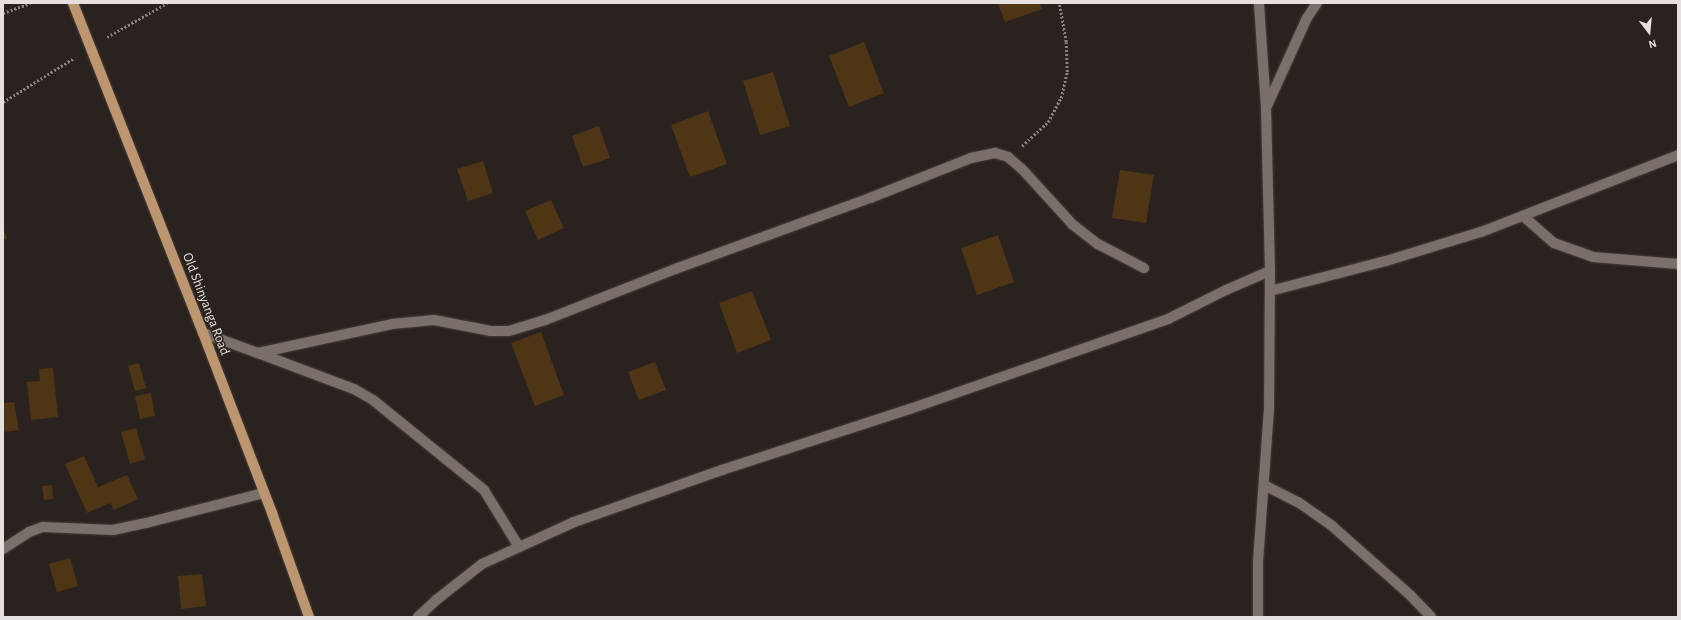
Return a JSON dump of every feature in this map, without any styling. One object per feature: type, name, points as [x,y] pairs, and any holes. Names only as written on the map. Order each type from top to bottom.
[{"type":"main road","name":"Old Shinyanga Road","points":[[73,3],[203,332],[309,617]]},
{"type":"street","points":[[1258,617],[1258,562],[1269,410],[1270,291],[1266,107],[1259,3]]},
{"type":"street","points":[[1266,107],[1307,18],[1316,3]]},
{"type":"street","points":[[258,353],[392,324],[434,320],[491,331],[509,331],[545,320],[675,269],[870,198],[971,158],[995,153],[1008,157],[1022,169],[1072,224],[1098,244],[1144,268]]},
{"type":"street","points":[[1270,291],[1386,261],[1481,232],[1678,155]]},
{"type":"street","points":[[1523,216],[1554,243],[1593,257],[1678,264]]},
{"type":"street","points":[[418,617],[435,601],[482,564],[574,522],[700,478],[918,406],[1168,319],[1226,290],[1270,271]]},
{"type":"street","points":[[203,332],[354,389],[373,400],[484,490],[519,547]]},
{"type":"street","points":[[1264,485],[1298,502],[1331,524],[1410,595],[1431,617]]},
{"type":"street","points":[[3,549],[29,532],[43,527],[114,530],[264,493]]},
{"type":"path","points":[[3,13],[30,3]]},
{"type":"path","points":[[3,102],[91,47],[167,3]]},
{"type":"path","points":[[1008,157],[1030,140],[1048,122],[1061,98],[1067,72],[1066,42],[1059,3]]},
{"type":"building","points":[[998,3],[1040,3],[1042,9],[1005,22]]},
{"type":"building","points":[[864,42],[884,93],[849,107],[829,56]]},
{"type":"building","points":[[773,72],[790,126],[760,135],[743,81]]},
{"type":"building","points":[[708,111],[727,164],[690,177],[671,125]]},
{"type":"building","points":[[599,126],[610,158],[583,167],[572,136]]},
{"type":"building","points":[[483,161],[493,193],[468,201],[457,169]]},
{"type":"building","points":[[1120,170],[1154,175],[1146,223],[1112,218]]},
{"type":"building","points":[[551,200],[564,228],[538,240],[525,211]]},
{"type":"building","points":[[3,227],[7,239],[3,240]]},
{"type":"building","points":[[998,235],[1014,282],[977,295],[961,248]]},
{"type":"building","points":[[752,291],[771,340],[737,353],[719,303]]},
{"type":"building","points":[[541,332],[564,395],[535,406],[511,343]]},
{"type":"building","points":[[655,362],[666,390],[639,400],[628,372]]},
{"type":"building","points":[[139,363],[146,388],[135,391],[128,366]]},
{"type":"building","points":[[53,368],[58,417],[31,420],[27,382],[40,381],[39,369]]},
{"type":"building","points":[[151,393],[155,416],[140,419],[135,396]]},
{"type":"building","points":[[14,402],[19,430],[3,432],[3,403]]},
{"type":"building","points":[[136,428],[145,459],[130,464],[121,432]]},
{"type":"building","points":[[84,456],[98,487],[127,475],[138,499],[114,510],[110,503],[87,513],[65,464]]},
{"type":"building","points":[[52,485],[53,499],[44,500],[42,486]]},
{"type":"building","points":[[70,558],[78,586],[57,592],[49,564]]},
{"type":"building","points":[[202,574],[206,606],[181,609],[178,576]]}]
